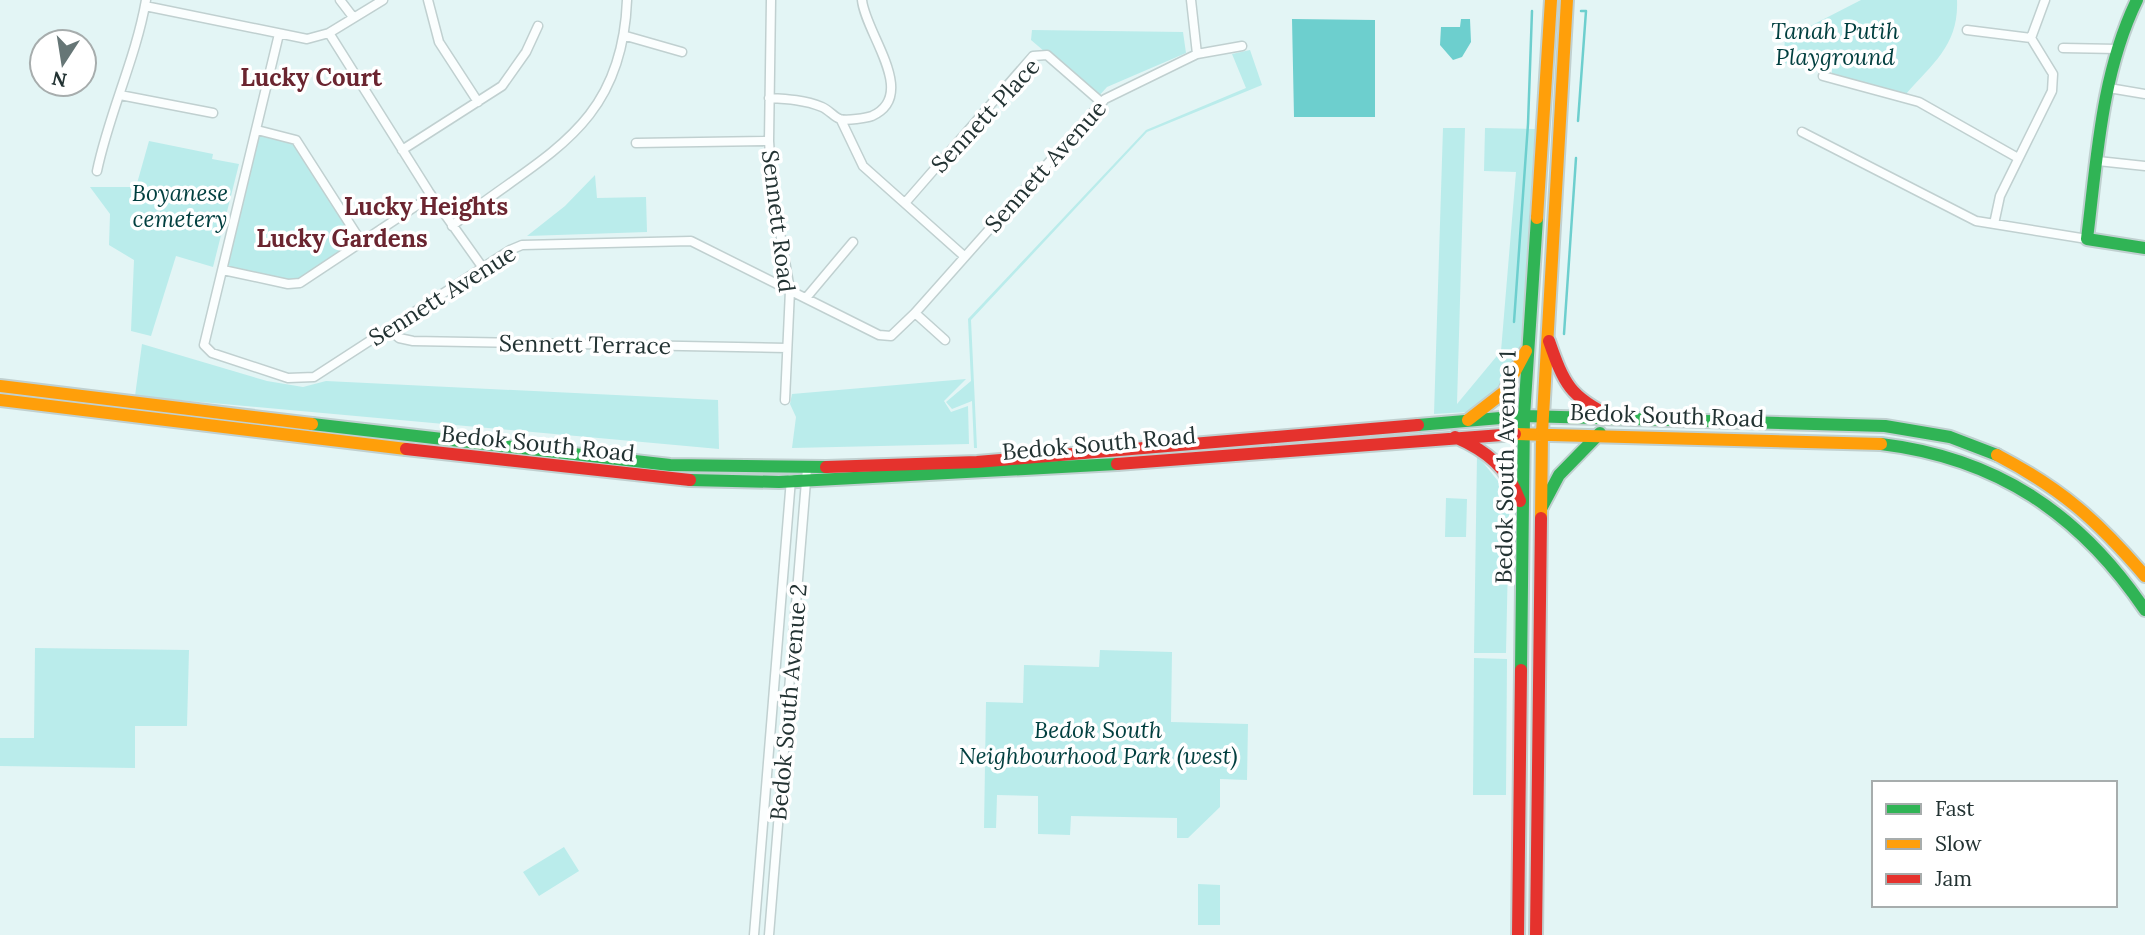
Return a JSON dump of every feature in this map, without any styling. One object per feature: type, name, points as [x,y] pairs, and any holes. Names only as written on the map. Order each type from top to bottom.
[{"type":"main road","name":"Bedok South Avenue 1","points":[[1518,935],[1524,416],[1551,0]]},
{"type":"main road","name":"Bedok South Avenue 1","points":[[1536,935],[1542,416],[1567,0]]},
{"type":"main road","points":[[2137,0],[2125,19],[2109,88],[2087,239],[2145,248]]},
{"type":"main road","points":[[1547,334],[1563,381],[1573,397],[1612,416]]},
{"type":"main road","points":[[1468,420],[1503,397],[1529,345]]},
{"type":"main road","name":"Bedok South Road","points":[[0,386],[660,464],[792,476],[806,482],[1524,416],[1612,416],[1885,426],[1950,438],[1997,455],[2063,493],[2103,527],[2145,576]]},
{"type":"main road","name":"Bedok South Road","points":[[0,400],[514,463],[671,479],[792,476],[807,468],[942,469],[1524,433],[1600,433],[1883,444],[1924,449],[1966,461],[2029,492],[2071,522],[2111,562],[2145,610]]},
{"type":"main road","points":[[1540,511],[1559,475],[1600,433]]},
{"type":"main road","points":[[1455,437],[1484,450],[1505,468],[1514,481],[1524,515]]},
{"type":"street","points":[[340,0],[353,17]]},
{"type":"street","points":[[97,171],[106,127],[120,95],[145,3],[307,39],[329,33],[383,0]]},
{"type":"street","points":[[429,0],[439,42],[478,102]]},
{"type":"street","points":[[452,226],[532,170],[566,141],[590,114],[610,82],[626,36],[627,0]]},
{"type":"street","name":"Sennett Road","points":[[771,0],[769,141],[772,186],[790,290],[785,400]]},
{"type":"street","points":[[841,120],[870,117],[880,111],[888,103],[892,89],[891,73],[866,22],[862,0]]},
{"type":"street","points":[[1191,0],[1196,54]]},
{"type":"street","points":[[2031,38],[2045,0]]},
{"type":"street","points":[[402,150],[502,86],[526,52],[538,26]]},
{"type":"street","points":[[1967,30],[2031,38]]},
{"type":"street","points":[[329,33],[431,196],[483,268]]},
{"type":"street","points":[[279,34],[223,270],[297,284],[431,196]]},
{"type":"street","points":[[626,36],[682,52]]},
{"type":"street","points":[[1994,225],[2000,196],[2053,86],[2053,74],[2031,38]]},
{"type":"street","name":"Sennett Avenue","points":[[223,270],[206,349],[288,378],[305,380],[314,377],[522,245],[691,241],[886,337],[895,333],[915,313],[1101,102],[1115,92],[1196,54],[1242,46]]},
{"type":"street","points":[[2063,48],[2118,49]]},
{"type":"street","name":"Sennett Place","points":[[905,203],[1034,56],[1047,55],[1101,102]]},
{"type":"street","points":[[1823,76],[1919,102],[2018,158]]},
{"type":"street","points":[[2109,88],[2145,94]]},
{"type":"street","points":[[120,95],[213,113]]},
{"type":"street","points":[[769,98],[812,103],[841,120],[863,166],[964,256]]},
{"type":"street","points":[[257,130],[296,140],[362,243]]},
{"type":"street","points":[[1802,132],[1976,221],[2087,239]]},
{"type":"street","points":[[636,144],[769,141]]},
{"type":"street","points":[[2098,161],[2145,166]]},
{"type":"street","points":[[806,298],[853,242]]},
{"type":"street","points":[[915,313],[944,340]]},
{"type":"street","name":"Sennett Terrace","points":[[388,328],[399,338],[413,341],[787,348]]},
{"type":"street","name":"Bedok South Avenue 2","points":[[769,935],[807,468]]},
{"type":"street","name":"Bedok South Avenue 2","points":[[754,935],[792,476]]},
{"type":"green space","name":"Tanah Putih Playground","points":[[1861,0],[1957,0],[1954,29],[1949,41],[1935,62],[1906,94],[1832,74],[1832,70],[1783,63],[1785,39]]},
{"type":"green space","points":[[1032,30],[1183,32],[1186,53],[1107,87],[1098,97],[1031,40]]},
{"type":"green space","points":[[1250,50],[1262,85],[1147,132],[971,320],[977,448],[974,448],[972,401],[952,409],[946,402],[971,381],[968,319],[1146,130],[1246,88],[1232,54]]},
{"type":"green space","points":[[1443,128],[1465,128],[1457,404],[1501,351],[1516,172],[1484,171],[1485,128],[1535,129],[1521,344],[1498,391],[1489,400],[1467,412],[1434,414]]},
{"type":"green space","points":[[259,136],[293,142],[358,242],[300,280],[287,281],[231,268],[228,265]]},
{"type":"green space","name":"Boyanese cemetery","points":[[149,141],[213,154],[212,159],[239,164],[213,267],[176,256],[151,336],[131,331],[134,260],[109,245],[110,214],[90,187],[136,187]]},
{"type":"green space","points":[[595,175],[597,198],[646,197],[647,232],[527,236],[565,206]]},
{"type":"green space","points":[[142,344],[267,381],[303,387],[326,381],[718,400],[719,449],[135,396]]},
{"type":"green space","points":[[966,379],[944,401],[951,412],[968,406],[969,444],[792,448],[796,417],[790,404],[792,394]]},
{"type":"green space","points":[[1477,455],[1498,481],[1509,514],[1506,653],[1474,653]]},
{"type":"green space","points":[[1446,498],[1467,499],[1466,537],[1445,537]]},
{"type":"green space","points":[[35,648],[189,650],[187,726],[135,726],[135,768],[0,766],[0,738],[34,738]]},
{"type":"green space","name":"Bedok South Neighbourhood Park (west)","points":[[1100,650],[1172,652],[1171,722],[1248,724],[1247,780],[1220,779],[1220,807],[1188,838],[1177,838],[1177,818],[1071,816],[1070,835],[1038,834],[1038,796],[997,795],[996,828],[984,828],[986,702],[1023,703],[1024,665],[1099,667]]},
{"type":"green space","points":[[1474,658],[1507,659],[1506,795],[1473,795]]},
{"type":"green space","points":[[564,847],[579,871],[539,896],[523,872]]},
{"type":"green space","points":[[1198,884],[1220,885],[1220,925],[1198,925]]},
{"type":"water","points":[[1292,19],[1375,20],[1375,117],[1294,117]]},
{"type":"water","points":[[1461,19],[1470,19],[1471,42],[1462,57],[1453,60],[1440,45],[1441,27],[1460,27]]},
{"type":"waterway","points":[[1514,322],[1528,124],[1532,11]]},
{"type":"waterway","points":[[1578,121],[1586,11],[1581,11]]},
{"type":"waterway","points":[[1564,334],[1576,158]]},
{"type":"traffic: fast","points":[[2137,0],[2115,57],[2108,87],[2087,239],[2145,248]]},
{"type":"traffic: fast","points":[[1521,670],[1524,416],[1537,218]]},
{"type":"traffic: fast","points":[[1418,425],[1524,416],[1885,426],[1950,437],[1997,455]]},
{"type":"traffic: fast","points":[[312,424],[670,465],[826,467]]},
{"type":"traffic: fast","points":[[1542,507],[1559,475],[1600,433]]},
{"type":"traffic: fast","points":[[1881,444],[1923,451],[1962,462],[1998,477],[2032,496],[2093,546],[2145,610]]},
{"type":"traffic: fast","points":[[690,480],[779,482],[1117,464]]},
{"type":"traffic: slow","points":[[1537,218],[1551,0]]},
{"type":"traffic: slow","points":[[1541,518],[1542,433],[1567,0]]},
{"type":"traffic: slow","points":[[1468,420],[1504,392],[1526,351]]},
{"type":"traffic: slow","points":[[0,386],[312,424]]},
{"type":"traffic: slow","points":[[0,400],[406,449]]},
{"type":"traffic: slow","points":[[1515,434],[1881,444]]},
{"type":"traffic: slow","points":[[1997,455],[2041,481],[2078,508],[2145,576]]},
{"type":"traffic: jam","points":[[1549,341],[1570,388],[1587,403],[1612,417]]},
{"type":"traffic: jam","points":[[826,467],[977,462],[1418,425]]},
{"type":"traffic: jam","points":[[1117,464],[1515,434]]},
{"type":"traffic: jam","points":[[1455,437],[1477,448],[1495,462],[1509,479],[1520,501]]},
{"type":"traffic: jam","points":[[406,449],[690,480]]},
{"type":"traffic: jam","points":[[1536,935],[1541,518]]},
{"type":"traffic: jam","points":[[1518,935],[1521,670]]},
{"type":"district","name":"Lucky Court","points":[[311,77]]},
{"type":"district","name":"Lucky Heights","points":[[426,206]]},
{"type":"district","name":"Lucky Gardens","points":[[342,238]]}]
